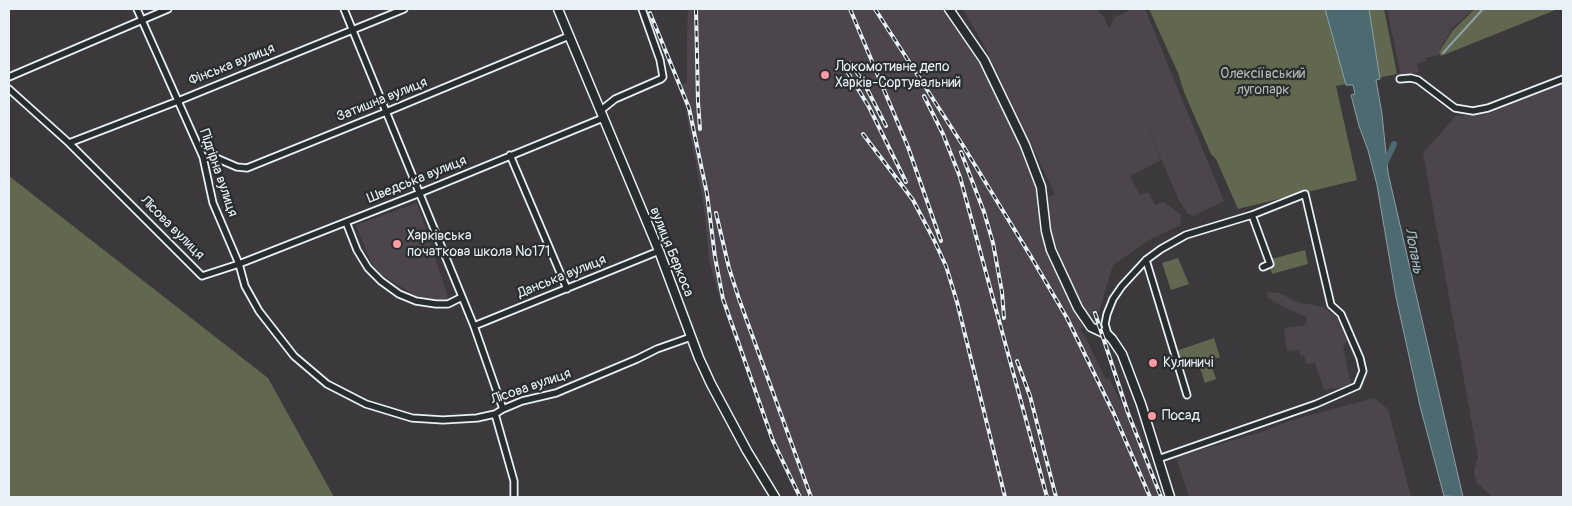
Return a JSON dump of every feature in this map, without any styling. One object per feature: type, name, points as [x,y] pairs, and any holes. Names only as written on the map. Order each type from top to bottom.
[{"type":"street","name":"Підгірна вулиця","points":[[137,9],[203,157],[214,203],[239,264]]},
{"type":"street","points":[[9,76],[168,9]]},
{"type":"street","points":[[344,9],[474,326],[503,409]]},
{"type":"street","name":"Фінська вулиця","points":[[69,143],[404,9]]},
{"type":"street","name":"вулиця Беркоса","points":[[558,9],[658,251],[699,358],[747,451],[775,497]]},
{"type":"street","name":"Шведська вулиця","points":[[239,264],[420,193],[510,155],[601,114],[615,99],[662,79],[663,69],[642,9]]},
{"type":"street","points":[[949,9],[984,60],[1024,145],[1041,187],[1046,231],[1051,250],[1078,308],[1091,327],[1108,335],[1122,354],[1141,404],[1170,497]]},
{"type":"street","name":"Затишна вулиця","points":[[203,157],[216,158],[237,167],[247,168],[569,36]]},
{"type":"street","points":[[1400,79],[1411,78],[1424,84],[1455,108],[1473,111],[1488,108],[1563,79]]},
{"type":"street","name":"Лісова вулиця","points":[[9,88],[69,143],[202,276],[239,264],[245,286],[259,311],[294,356],[328,384],[366,404],[412,418],[443,420],[477,418],[496,414],[503,409],[564,389],[657,349],[691,337]]},
{"type":"street","points":[[510,155],[567,289]]},
{"type":"street","points":[[1108,335],[1105,324],[1113,299],[1122,286],[1146,260],[1161,249],[1186,235],[1252,215],[1306,194],[1330,305],[1342,314],[1360,358],[1363,370],[1357,386],[1316,404],[1158,459]]},
{"type":"street","points":[[1252,215],[1270,264],[1263,266]]},
{"type":"street","points":[[346,222],[357,250],[368,268],[381,281],[399,294],[416,301],[436,304],[448,304],[462,297]]},
{"type":"street","name":"Данська вулиця","points":[[474,326],[658,251]]},
{"type":"street","points":[[1146,260],[1187,396]]},
{"type":"street","points":[[496,414],[514,481],[514,497]]},
{"type":"shaded area","points":[[688,9],[944,9],[980,63],[1024,149],[1033,175],[1048,255],[1083,328],[1077,331],[1081,331],[1085,336],[1105,378],[1110,380],[1131,427],[1137,426],[1163,497],[797,497],[779,460],[718,293],[709,260],[704,207],[681,85],[687,82]]},
{"type":"shaded area","points":[[963,9],[1096,9],[1104,17],[1109,29],[1115,17],[1132,9],[1145,9],[1224,201],[1193,216],[1187,213],[1179,200],[1160,156],[1125,69],[1161,160],[1130,176],[1140,195],[1148,192],[1155,205],[1164,202],[1181,215],[1180,225],[1149,240],[1113,265],[1099,311],[1088,316],[1066,274],[1051,233],[1046,198],[1055,194],[985,47]]},
{"type":"shaded area","points":[[1387,9],[1474,9],[1452,28],[1439,51],[1439,55],[1426,58],[1427,61],[1417,63],[1419,72],[1401,76]]},
{"type":"shaded area","points":[[1563,84],[1563,497],[1492,497],[1477,483],[1474,472],[1478,457],[1423,153],[1456,116],[1489,113]]},
{"type":"shaded area","name":"Харківська початкова школа №171","points":[[417,203],[449,300],[416,296],[382,275],[371,262],[356,225]]},
{"type":"shaded area","points":[[1267,292],[1279,293],[1297,302],[1323,307],[1337,318],[1347,341],[1343,346],[1351,386],[1324,390],[1315,363],[1306,364],[1304,355],[1301,356],[1299,350],[1287,351],[1284,328],[1306,325],[1307,317],[1268,298]]},
{"type":"shaded area","points":[[1374,398],[1388,409],[1411,497],[1189,497],[1176,457],[1261,432],[1289,421]]},
{"type":"green space","name":"Олексіївський лугопарк","points":[[1149,9],[1384,9],[1397,74],[1336,86],[1357,180],[1238,209],[1216,159],[1211,154],[1184,92],[1178,73]]},
{"type":"green space","points":[[1475,9],[1558,9],[1441,56],[1439,52],[1453,30]]},
{"type":"green space","points":[[9,176],[268,378],[334,497],[9,497]]},
{"type":"green space","points":[[1305,250],[1308,264],[1272,274],[1268,260]]},
{"type":"green space","points":[[1178,258],[1189,284],[1171,290],[1162,263]]},
{"type":"green space","points":[[1214,338],[1220,357],[1182,369],[1176,351]]},
{"type":"green space","points":[[1210,361],[1216,379],[1205,383],[1199,365]]},
{"type":"water","points":[[1325,9],[1369,9],[1380,79],[1376,80],[1382,114],[1388,173],[1463,497],[1444,496],[1420,406],[1396,297],[1377,185],[1351,95],[1355,94],[1353,85],[1346,85]]},
{"type":"waterway","points":[[1443,53],[1483,9]]},
{"type":"waterway","points":[[1384,166],[1394,144]]},
{"type":"railway","points":[[696,9],[700,129]]},
{"type":"railway","points":[[850,9],[908,147],[941,241]]},
{"type":"railway","points":[[875,9],[962,144],[1067,318],[1114,414],[1150,497]]},
{"type":"railway","points":[[650,13],[689,108],[707,194],[715,257],[723,299],[773,441],[800,497]]},
{"type":"railway","points":[[842,63],[869,107],[906,182]]},
{"type":"railway","points":[[851,63],[886,126]]},
{"type":"railway","points":[[924,96],[943,134],[960,177],[1047,497]]},
{"type":"railway","points":[[863,134],[913,200],[946,266],[957,302],[1005,497]]},
{"type":"railway","points":[[961,152],[984,212],[993,243],[1002,292],[1004,318]]},
{"type":"railway","points":[[716,213],[729,268],[739,299],[811,497]]},
{"type":"railway","points":[[1095,313],[1128,413],[1161,497]]},
{"type":"railway","points":[[1017,361],[1030,396],[1056,497]]},
{"type":"place","name":"Локомотивне депо Харків-Сортувальний","points":[[825,75]]},
{"type":"place","name":"Харківська початкова школа №171","points":[[397,244]]},
{"type":"place","name":"Кулиничі","points":[[1153,363]]},
{"type":"place","name":"Посад","points":[[1152,416]]},
{"type":"water label","name":"Лопань","points":[[1413,251]]}]
